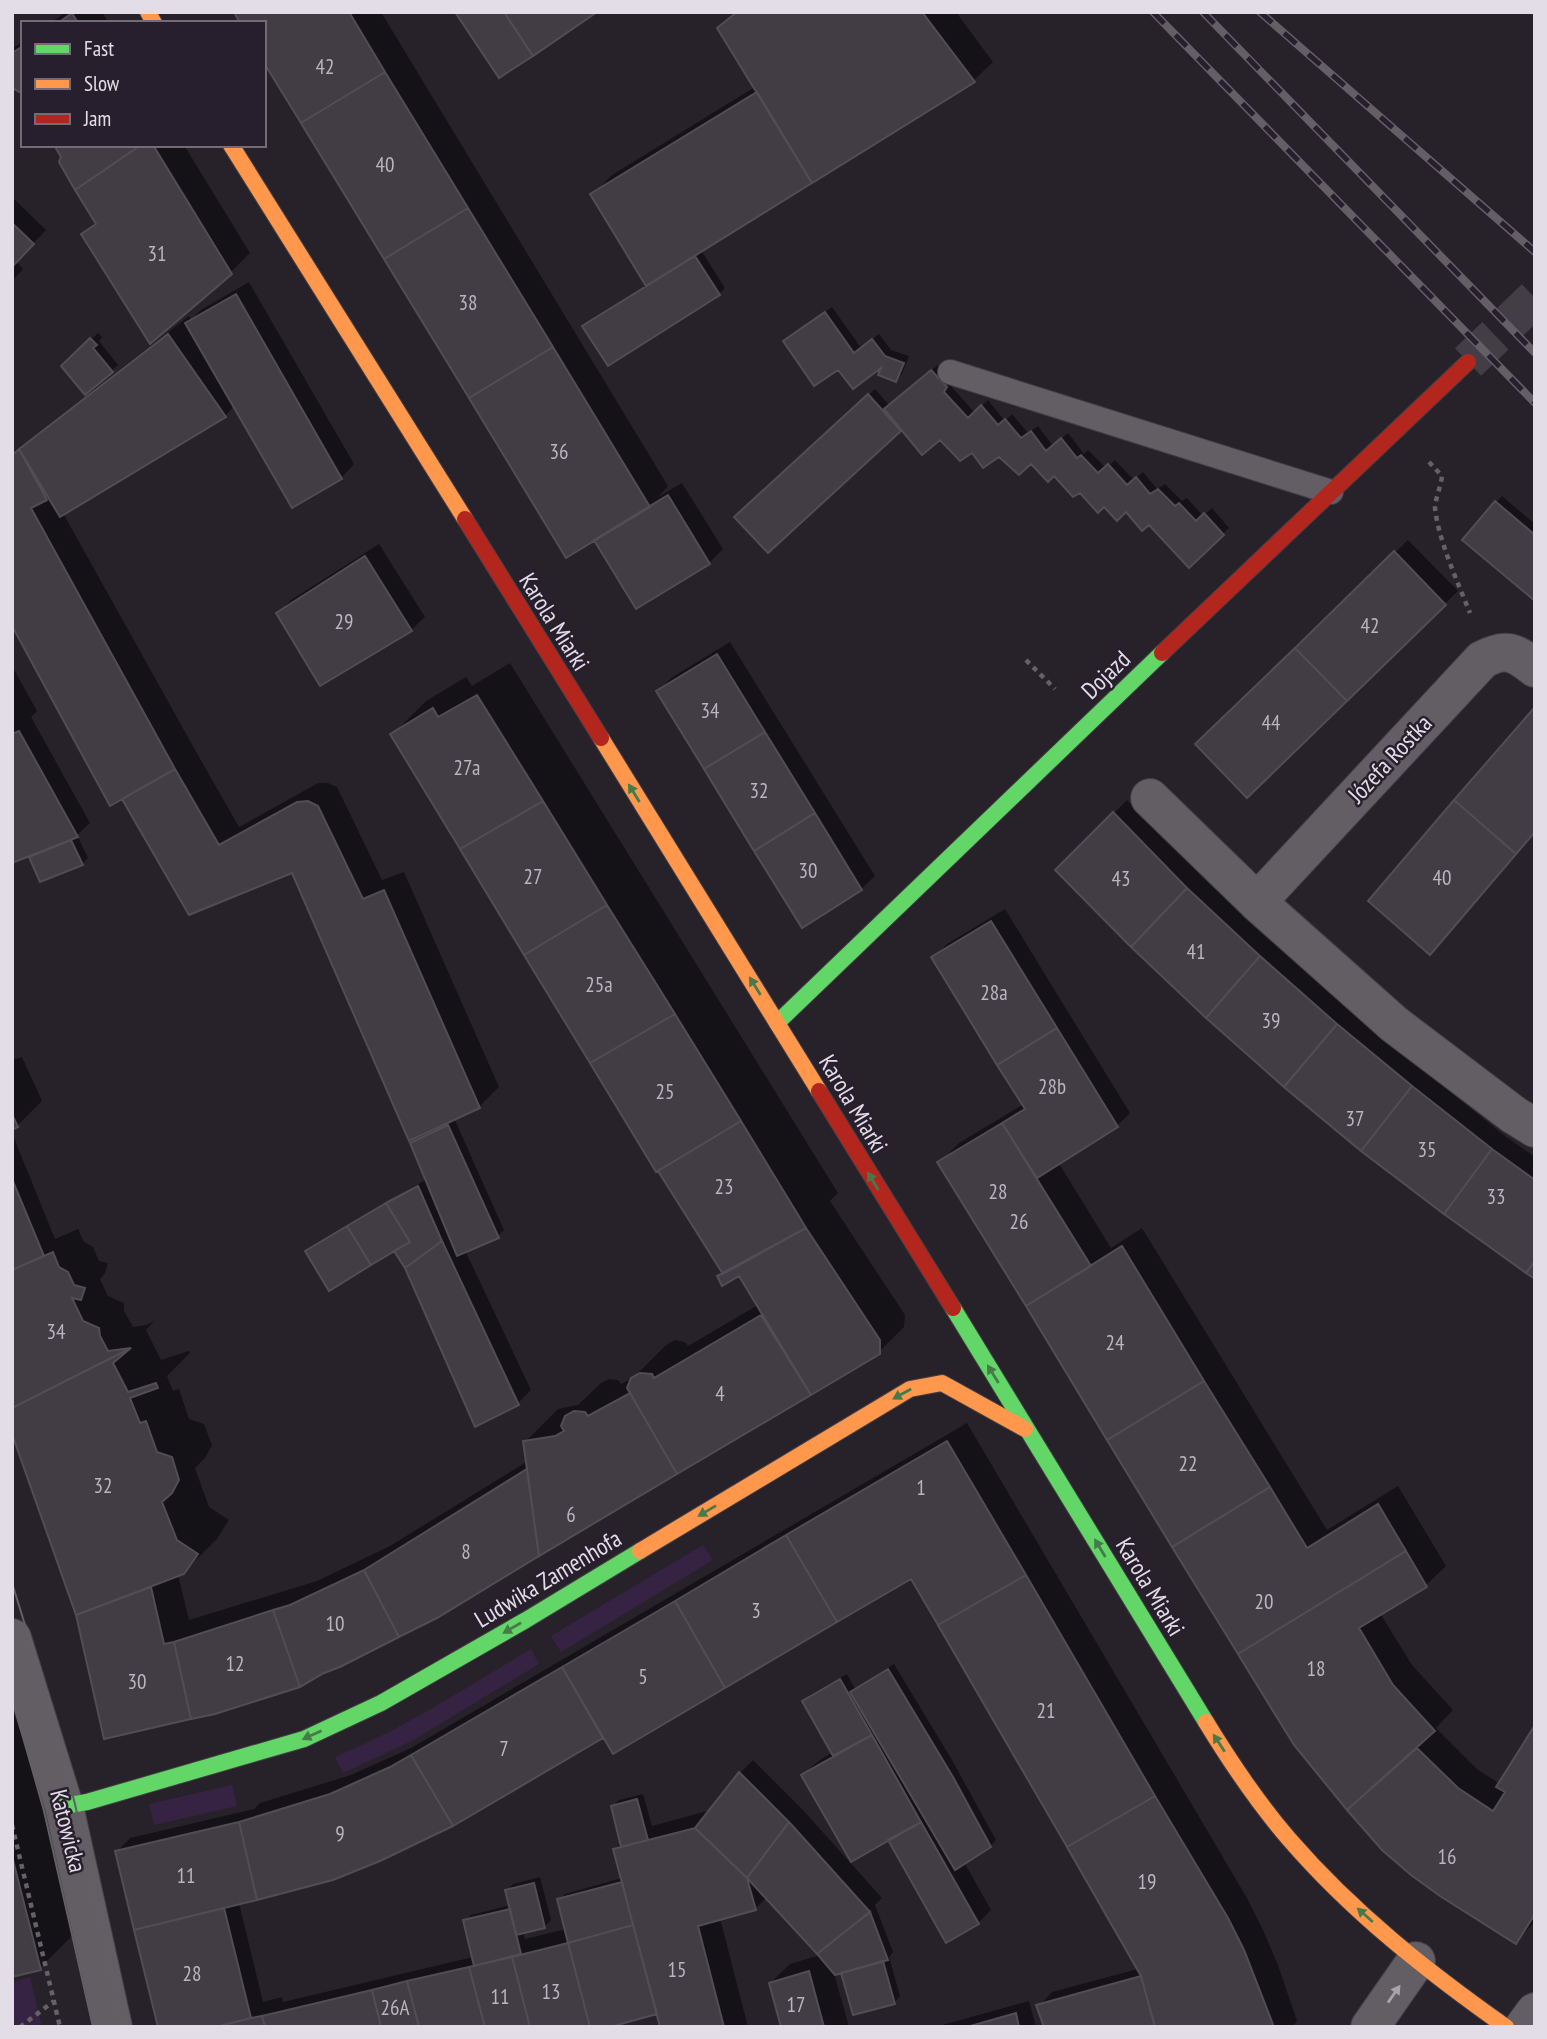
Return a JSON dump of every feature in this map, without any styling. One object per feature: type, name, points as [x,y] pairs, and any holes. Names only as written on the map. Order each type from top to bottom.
[{"type":"main road","name":"Karola Miarki","points":[[232,147],[777,1023],[1247,1787],[1291,1841],[1339,1891],[1416,1961],[1506,2027]]},
{"type":"main road","name":"Dojazd","points":[[777,1023],[1468,362]]},
{"type":"main road","name":"Ludwika Zamenhofa","points":[[64,1806],[87,1802],[304,1739],[381,1703],[526,1620],[910,1388],[942,1383],[1030,1432]]},
{"type":"street","points":[[1489,656],[1510,652],[1535,668]]},
{"type":"street","name":"Józefa Rostka","points":[[1257,902],[1482,660],[1489,656]]},
{"type":"street","points":[[1150,798],[1257,902],[1394,1024],[1535,1128]]},
{"type":"street","name":"Katowicka","points":[[12,1638],[64,1806],[113,2027]]},
{"type":"street","points":[[1370,2027],[1416,1961]]},
{"type":"street","points":[[1524,2027],[1535,2012]]},
{"type":"lane","points":[[950,372],[1331,492]]},
{"type":"path","points":[[1443,476],[1435,505],[1442,539],[1489,656]]},
{"type":"path","points":[[12,1825],[60,2027]]},
{"type":"path","points":[[20,2027],[54,2001]]},
{"type":"shaded area","points":[[703,1545],[713,1560],[561,1652],[551,1636]]},
{"type":"shaded area","points":[[531,1649],[539,1664],[412,1741],[343,1773],[335,1757],[410,1721]]},
{"type":"shaded area","points":[[232,1785],[237,1806],[154,1825],[149,1804]]},
{"type":"shaded area","points":[[30,1977],[42,2027],[12,2027],[12,1982]]},
{"type":"building","points":[[234,12],[349,12],[385,72],[301,123],[266,66],[266,21],[239,21]]},
{"type":"building","points":[[455,12],[504,12],[533,56],[499,78]]},
{"type":"building","points":[[504,12],[597,12],[533,56]]},
{"type":"building","points":[[737,12],[922,12],[975,82],[812,183],[717,28]]},
{"type":"building","points":[[72,13],[77,21],[61,21]]},
{"type":"building","points":[[21,47],[21,93],[12,88],[12,53]]},
{"type":"building","points":[[385,72],[468,208],[384,259],[301,123]]},
{"type":"building","points":[[757,92],[812,183],[646,286],[590,194]]},
{"type":"building","points":[[55,147],[138,147],[75,190],[59,162],[61,157]]},
{"type":"building","points":[[138,147],[154,147],[232,274],[150,344],[81,234],[96,224],[75,190]]},
{"type":"building","points":[[468,208],[553,347],[469,398],[384,259]]},
{"type":"building","points":[[12,223],[34,244],[12,267]]},
{"type":"building","points":[[695,256],[720,295],[608,366],[582,326]]},
{"type":"building","points":[[236,294],[342,479],[292,508],[185,323]]},
{"type":"building","points":[[825,312],[854,353],[872,339],[885,356],[904,363],[896,382],[878,375],[881,368],[853,389],[838,370],[814,386],[783,341]]},
{"type":"building","points":[[168,334],[226,417],[60,517],[19,449]]},
{"type":"building","points":[[90,338],[97,345],[93,348],[113,372],[85,395],[61,366]]},
{"type":"building","points":[[553,347],[650,507],[566,558],[469,398]]},
{"type":"building","points":[[931,370],[947,387],[944,392],[968,418],[981,405],[998,425],[1005,419],[1021,438],[1031,431],[1046,451],[1061,438],[1077,458],[1081,455],[1098,473],[1108,464],[1127,485],[1136,477],[1150,494],[1158,489],[1175,506],[1179,503],[1196,521],[1204,513],[1224,535],[1189,568],[1149,525],[1142,531],[1126,512],[1117,521],[1104,507],[1098,513],[1080,493],[1073,497],[1054,476],[1048,482],[1031,464],[1019,475],[999,457],[983,468],[972,453],[960,461],[940,440],[922,455],[884,409]]},
{"type":"building","points":[[868,394],[901,431],[768,553],[734,517]]},
{"type":"building","points":[[19,449],[47,500],[31,508],[175,769],[110,806],[12,626],[12,455]]},
{"type":"building","points":[[668,495],[710,564],[636,609],[594,540]]},
{"type":"building","points":[[1495,501],[1535,535],[1535,601],[1462,540]]},
{"type":"building","points":[[1394,551],[1446,605],[1347,701],[1295,648]]},
{"type":"building","points":[[365,556],[412,631],[320,686],[276,613]]},
{"type":"building","points":[[1295,648],[1347,701],[1247,798],[1195,744]]},
{"type":"building","points":[[717,654],[765,732],[704,769],[656,691]]},
{"type":"building","points":[[477,695],[543,801],[460,849],[390,734],[433,708],[438,717]]},
{"type":"building","points":[[1535,707],[1535,832],[1516,854],[1454,800]]},
{"type":"building","points":[[19,731],[78,837],[12,863],[12,734]]},
{"type":"building","points":[[765,732],[815,813],[754,851],[704,769]]},
{"type":"building","points":[[175,769],[219,845],[297,802],[308,801],[318,806],[363,899],[384,890],[480,1108],[409,1141],[292,873],[189,915],[122,799]]},
{"type":"building","points":[[1454,800],[1516,854],[1430,955],[1368,901]]},
{"type":"building","points":[[543,801],[607,905],[524,955],[460,849]]},
{"type":"building","points":[[1113,812],[1187,888],[1131,947],[1055,870]]},
{"type":"building","points":[[815,813],[862,890],[802,928],[754,851]]},
{"type":"building","points":[[71,840],[83,865],[40,882],[29,857]]},
{"type":"building","points":[[1187,888],[1260,956],[1206,1018],[1131,947]]},
{"type":"building","points":[[607,905],[675,1014],[590,1063],[524,955]]},
{"type":"building","points":[[991,921],[1057,1028],[997,1065],[931,957]]},
{"type":"building","points":[[1260,956],[1337,1024],[1284,1087],[1206,1018]]},
{"type":"building","points":[[675,1014],[741,1121],[656,1172],[590,1063]]},
{"type":"building","points":[[1337,1024],[1412,1086],[1361,1151],[1284,1087]]},
{"type":"building","points":[[1057,1028],[1118,1127],[1037,1178],[1002,1123],[1025,1109],[997,1065]]},
{"type":"building","points":[[1412,1086],[1492,1149],[1444,1214],[1361,1151]]},
{"type":"building","points":[[12,1114],[18,1127],[12,1130]]},
{"type":"building","points":[[741,1121],[806,1228],[723,1274],[658,1171]]},
{"type":"building","points":[[1002,1123],[1091,1266],[1026,1306],[937,1162]]},
{"type":"building","points":[[448,1125],[499,1238],[457,1256],[410,1143]]},
{"type":"building","points":[[1492,1149],[1535,1180],[1535,1261],[1526,1273],[1444,1214]]},
{"type":"building","points":[[12,1179],[44,1256],[12,1270]]},
{"type":"building","points":[[418,1186],[442,1241],[405,1268],[394,1251],[410,1242],[386,1203]]},
{"type":"building","points":[[386,1203],[410,1242],[371,1265],[347,1226]]},
{"type":"building","points":[[347,1226],[371,1265],[329,1291],[305,1251]]},
{"type":"building","points":[[806,1228],[880,1340],[880,1354],[811,1395],[739,1276],[722,1286],[717,1276]]},
{"type":"building","points":[[442,1241],[519,1405],[475,1427],[405,1268]]},
{"type":"building","points":[[1122,1246],[1204,1381],[1107,1440],[1026,1306]]},
{"type":"building","points":[[53,1252],[59,1267],[68,1272],[74,1285],[85,1288],[81,1300],[72,1298],[83,1321],[99,1328],[108,1351],[131,1348],[12,1408],[12,1270]]},
{"type":"building","points":[[1535,1261],[1535,1279],[1526,1273]]},
{"type":"building","points":[[761,1315],[811,1395],[677,1474],[627,1388],[631,1378],[640,1373],[652,1374],[654,1378]]},
{"type":"building","points":[[131,1348],[113,1363],[128,1392],[156,1383],[158,1388],[130,1398],[140,1423],[146,1421],[157,1452],[172,1457],[179,1480],[172,1493],[162,1502],[177,1540],[198,1554],[184,1574],[76,1615],[12,1434],[12,1408]]},
{"type":"building","points":[[1204,1381],[1270,1487],[1172,1547],[1107,1440]]},
{"type":"building","points":[[630,1393],[677,1474],[539,1556],[523,1441],[555,1436],[564,1431],[561,1426],[565,1416],[574,1411],[585,1412],[588,1416]]},
{"type":"building","points":[[947,1441],[1026,1575],[938,1625],[911,1579],[837,1622],[786,1535]]},
{"type":"building","points":[[527,1469],[539,1556],[437,1618],[399,1637],[364,1570]]},
{"type":"building","points":[[1270,1487],[1307,1548],[1378,1504],[1406,1551],[1238,1654],[1172,1547]]},
{"type":"building","points":[[786,1535],[837,1622],[725,1688],[675,1601]]},
{"type":"building","points":[[1406,1551],[1427,1587],[1359,1628],[1393,1685],[1435,1731],[1347,1810],[1294,1745],[1238,1654]]},
{"type":"building","points":[[364,1570],[399,1637],[300,1687],[273,1610],[290,1605]]},
{"type":"building","points":[[1026,1575],[1155,1796],[1067,1847],[938,1625]]},
{"type":"building","points":[[151,1587],[164,1644],[174,1642],[191,1719],[104,1739],[76,1615]]},
{"type":"building","points":[[675,1601],[725,1688],[613,1754],[562,1667]]},
{"type":"building","points":[[273,1610],[300,1687],[191,1719],[174,1642]]},
{"type":"building","points":[[562,1667],[603,1738],[453,1826],[411,1755]]},
{"type":"building","points":[[888,1669],[953,1777],[991,1847],[955,1870],[850,1692]]},
{"type":"building","points":[[840,1679],[872,1735],[833,1756],[802,1701]]},
{"type":"building","points":[[1535,1725],[1535,1914],[1516,1944],[1411,1875],[1382,1850],[1347,1810],[1417,1748],[1458,1788],[1493,1811],[1505,1792],[1496,1787]]},
{"type":"building","points":[[872,1735],[921,1822],[851,1862],[801,1775]]},
{"type":"building","points":[[411,1755],[453,1826],[333,1880],[257,1900],[239,1822],[330,1794]]},
{"type":"building","points":[[739,1772],[789,1822],[747,1878],[695,1828]]},
{"type":"building","points":[[1155,1796],[1228,1918],[1244,1950],[1274,2027],[1155,2027],[1141,1976],[1067,1847]]},
{"type":"building","points":[[637,1799],[648,1840],[621,1847],[611,1806]]},
{"type":"building","points":[[239,1822],[257,1900],[134,1930],[115,1851]]},
{"type":"building","points":[[789,1822],[870,1912],[817,1954],[747,1878]]},
{"type":"building","points":[[921,1822],[979,1924],[946,1943],[888,1840]]},
{"type":"building","points":[[695,1828],[747,1878],[756,1910],[698,1926],[724,2027],[660,2027],[613,1849]]},
{"type":"building","points":[[12,1856],[41,1970],[12,1977]]},
{"type":"building","points":[[622,1882],[633,1925],[568,1943],[557,1899]]},
{"type":"building","points":[[534,1883],[545,1928],[516,1935],[505,1890]]},
{"type":"building","points":[[224,1908],[251,2018],[216,2027],[158,2027],[134,1930]]},
{"type":"building","points":[[510,1909],[521,1954],[474,1966],[463,1920]]},
{"type":"building","points":[[870,1912],[888,1960],[835,1975],[817,1954]]},
{"type":"building","points":[[633,1925],[657,2014],[610,2027],[590,2027],[568,1943]]},
{"type":"building","points":[[568,1943],[590,2027],[530,2027],[512,1957]]},
{"type":"building","points":[[512,1957],[530,2027],[485,2027],[469,1967]]},
{"type":"building","points":[[883,1961],[895,2004],[853,2015],[841,1973]]},
{"type":"building","points":[[469,1967],[485,2027],[419,2027],[407,1981]]},
{"type":"building","points":[[809,1971],[824,2027],[781,2027],[769,1983]]},
{"type":"building","points":[[1141,1976],[1155,2027],[1044,2027],[1036,2005]]},
{"type":"building","points":[[407,1981],[419,2027],[381,2027],[372,1990]]},
{"type":"building","points":[[372,1990],[381,2027],[265,2027],[262,2016]]},
{"type":"building","points":[[1016,2013],[1019,2027],[967,2027]]},
{"type":"building","points":[[262,2016],[265,2027],[216,2027],[251,2018]]},
{"type":"tunnel","points":[[1468,362],[1535,298]]},
{"type":"tram line","points":[[12,1583],[44,1686],[75,1804],[123,2027]]},
{"type":"tram line","points":[[12,1698],[44,1811],[93,2027]]},
{"type":"railway","points":[[1153,12],[1535,403]]},
{"type":"railway","points":[[1203,12],[1535,353]]},
{"type":"railway","points":[[1260,12],[1535,252]]},
{"type":"traffic: fast","points":[[777,1023],[1162,653]]},
{"type":"traffic: fast","points":[[953,1308],[1206,1722]]},
{"type":"traffic: fast","points":[[64,1806],[87,1802],[304,1739],[381,1703],[640,1551]]},
{"type":"traffic: slow","points":[[148,12],[153,21]]},
{"type":"traffic: slow","points":[[232,147],[465,519]]},
{"type":"traffic: slow","points":[[601,738],[819,1091]]},
{"type":"traffic: slow","points":[[640,1551],[910,1389],[942,1383],[1025,1429]]},
{"type":"traffic: slow","points":[[1206,1722],[1256,1797],[1313,1866],[1392,1940],[1506,2027]]},
{"type":"traffic: jam","points":[[1162,653],[1468,362]]},
{"type":"traffic: jam","points":[[465,519],[601,738]]},
{"type":"traffic: jam","points":[[819,1091],[953,1308]]}]
